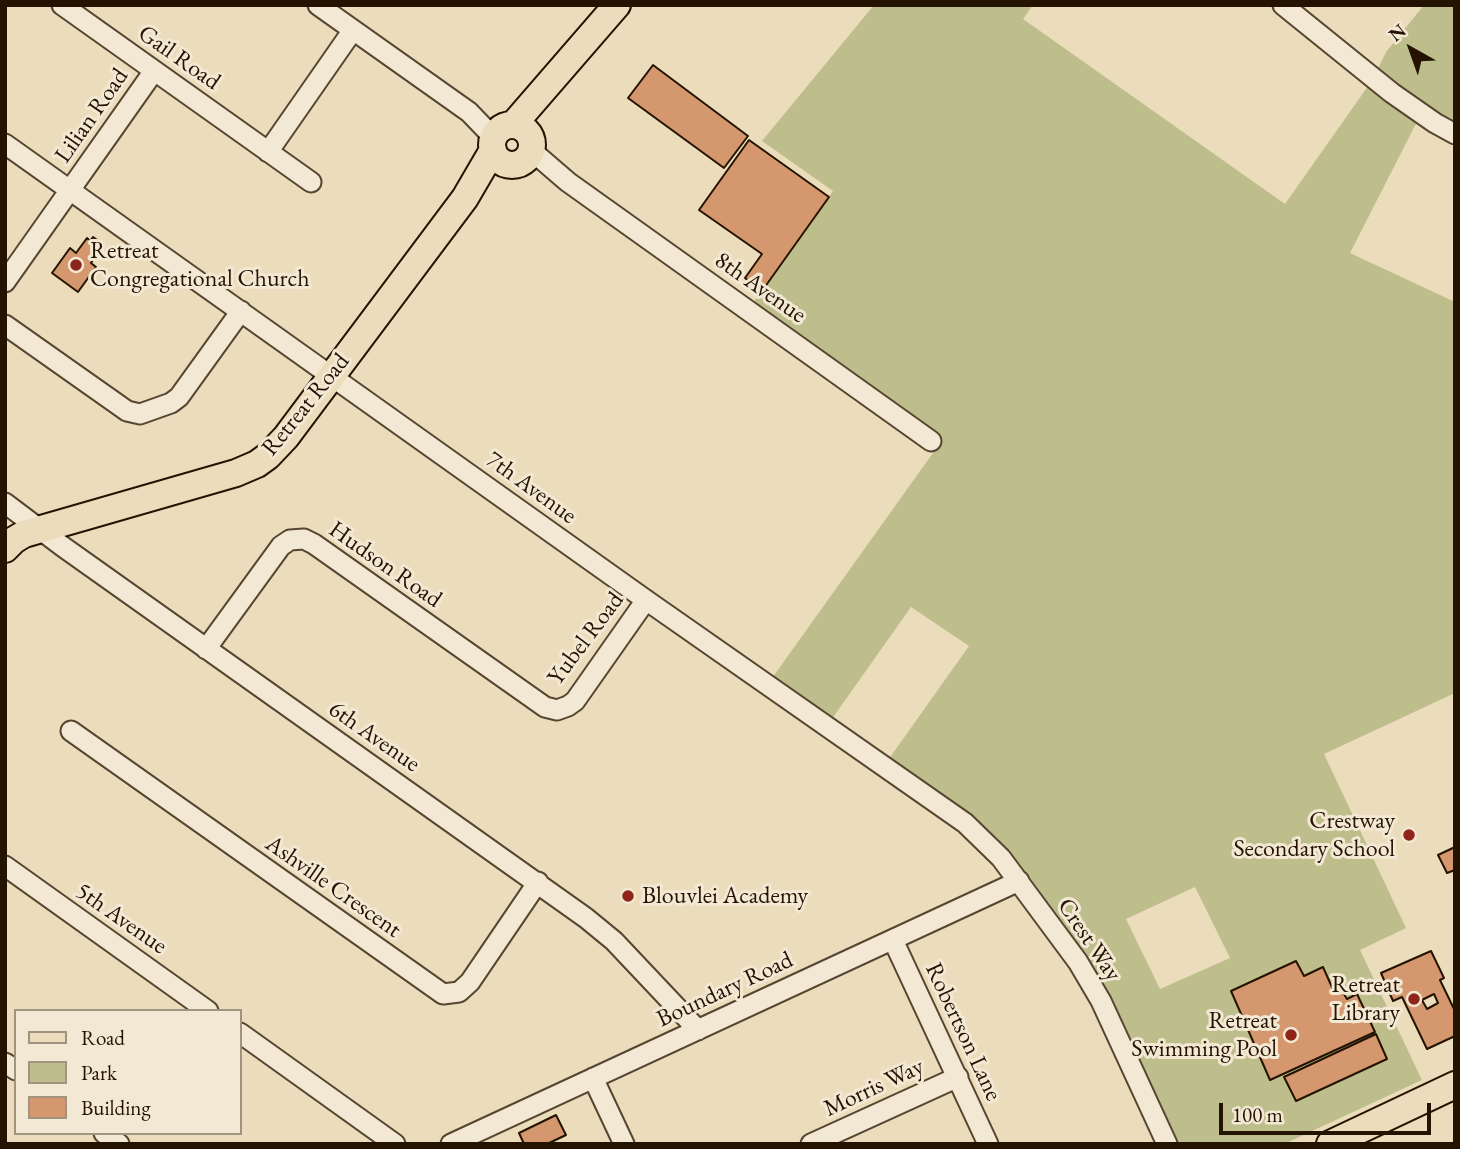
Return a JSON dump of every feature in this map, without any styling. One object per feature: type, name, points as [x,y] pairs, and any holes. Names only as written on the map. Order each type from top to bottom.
[{"type":"main road","name":"Retreat Road","points":[[5,550],[18,537],[39,529],[236,473],[257,464],[281,443],[465,198],[543,106],[557,75],[617,5]]},
{"type":"main road","points":[[1330,1144],[1455,1085]]},
{"type":"street","name":"Gail Road","points":[[62,5],[311,182]]},
{"type":"street","name":"8th Avenue","points":[[318,5],[931,442]]},
{"type":"street","points":[[1283,5],[1392,93],[1455,134]]},
{"type":"street","points":[[268,152],[353,30]]},
{"type":"street","name":"Lilian Road","points":[[5,282],[154,71]]},
{"type":"street","name":"7th Avenue","points":[[5,144],[646,600],[965,823],[994,851],[1019,881]]},
{"type":"street","points":[[5,325],[127,411],[140,414],[171,403],[179,397],[241,311]]},
{"type":"street","name":"6th Avenue","points":[[5,503],[206,649],[538,883],[614,941],[698,1030]]},
{"type":"street","name":"Hudson Road","points":[[206,649],[281,546],[290,540],[304,539],[545,707],[553,710],[565,708]]},
{"type":"street","name":"Yubel Road","points":[[565,708],[575,701],[646,600]]},
{"type":"street","name":"Ashville Crescent","points":[[71,731],[443,994],[459,992],[470,982],[538,883]]},
{"type":"street","name":"5th Avenue","points":[[5,866],[205,1009]]},
{"type":"street","name":"Boundary Road","points":[[451,1144],[1019,881]]},
{"type":"street","name":"Crest Way","points":[[1019,881],[1078,962],[1101,1001],[1167,1144]]},
{"type":"street","name":"Robertson Lane","points":[[893,940],[988,1144]]},
{"type":"street","points":[[242,1034],[395,1144]]},
{"type":"street","name":"Morris Way","points":[[811,1144],[958,1077]]},
{"type":"street","points":[[593,1078],[624,1144]]},
{"type":"green space","points":[[874,5],[1033,5],[1023,19],[1285,204],[1373,79],[1386,52],[1424,5],[1455,5],[1455,123],[1424,108],[1350,253],[1455,302],[1455,693],[1324,754],[1406,928],[1360,950],[1422,1080],[1284,1144],[1177,1144],[1105,998],[1003,857],[886,763],[969,646],[911,607],[829,723],[770,681],[943,439],[753,303],[833,191],[762,141]],"holes":[[[1195,887],[1230,958],[1160,989],[1126,919]]]},
{"type":"building","points":[[653,65],[748,136],[724,168],[628,98]]},
{"type":"building","points":[[749,140],[829,197],[762,291],[745,278],[762,254],[699,210]]},
{"type":"building","name":"Retreat Congregational Church","points":[[93,237],[100,242],[98,246],[101,248],[91,263],[96,267],[78,292],[52,273],[70,248],[76,253],[87,238],[90,241]]},
{"type":"building","points":[[1455,847],[1455,870],[1447,873],[1438,855]]},
{"type":"building","name":"Retreat Library","points":[[1431,951],[1444,978],[1440,980],[1455,1011],[1455,1036],[1427,1049],[1402,997],[1393,1001],[1381,973]],"holes":[[[1434,994],[1438,1003],[1427,1009],[1422,1000]]]},
{"type":"building","points":[[1296,961],[1304,976],[1323,967],[1335,994],[1342,991],[1347,999],[1357,994],[1375,1032],[1270,1080],[1231,991]]},
{"type":"building","points":[[1376,1034],[1387,1059],[1296,1101],[1284,1077]]},
{"type":"building","points":[[556,1115],[566,1135],[547,1144],[524,1144],[519,1133]]},
{"type":"place","name":"Retreat Congregational Church","points":[[76,265]]},
{"type":"place","name":"Crestway Secondary School","points":[[1409,835]]},
{"type":"place","name":"Blouvlei Academy","points":[[628,896]]},
{"type":"place","name":"Retreat Library","points":[[1414,999]]},
{"type":"place","name":"Retreat Swimming Pool","points":[[1291,1035]]}]
